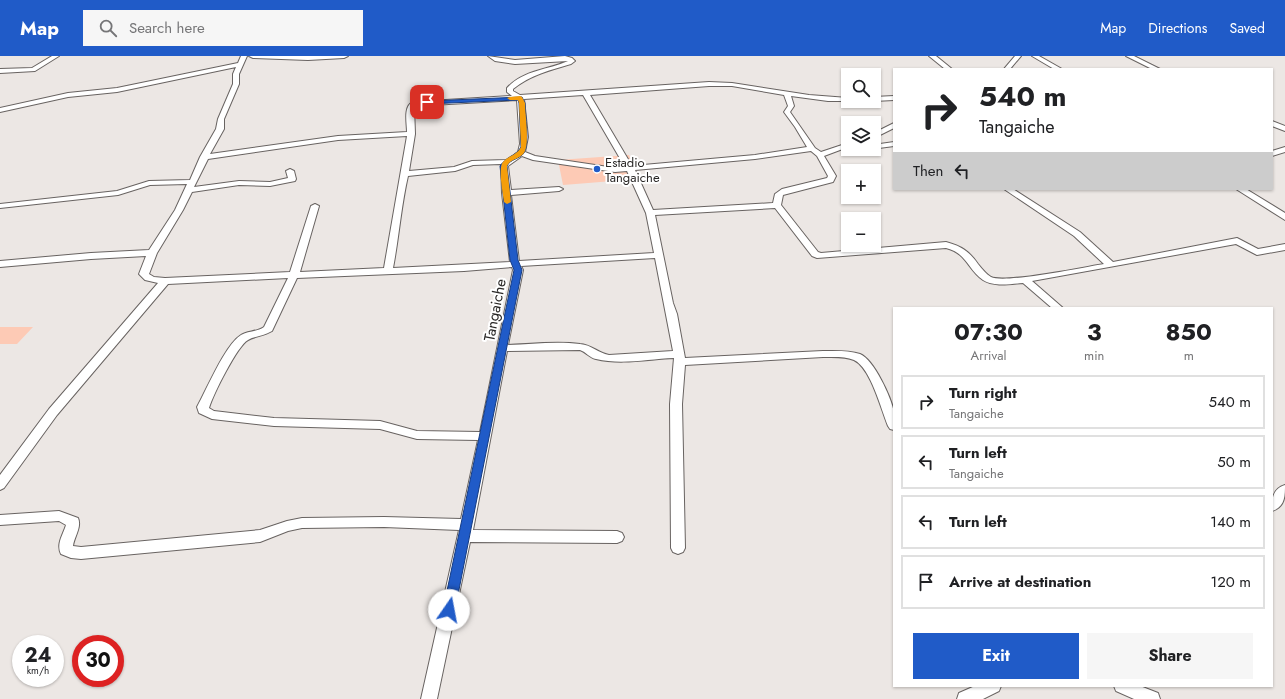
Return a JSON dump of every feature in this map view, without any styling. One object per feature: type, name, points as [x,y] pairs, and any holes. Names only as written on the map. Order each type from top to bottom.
[{"type":"main road","points":[[252,56],[344,56]]},
{"type":"street","points":[[0,71],[33,70],[56,56]]},
{"type":"street","points":[[244,56],[236,74],[236,84],[221,119],[220,129],[167,230],[152,253],[144,274],[146,277],[165,281],[388,270],[464,268],[515,263],[659,256]]},
{"type":"street","points":[[406,174],[455,169],[472,163],[506,162],[521,153],[524,147],[522,103],[520,98],[510,92],[510,88],[514,84],[541,72],[572,61],[570,59],[509,61],[495,59],[491,56]]},
{"type":"street","points":[[932,56],[948,68]]},
{"type":"street","points":[[1008,68],[1018,56]]},
{"type":"street","points":[[1035,56],[1057,68]]},
{"type":"street","points":[[1130,56],[1155,68]]},
{"type":"street","points":[[0,110],[71,94],[112,91],[239,65]]},
{"type":"street","points":[[388,270],[396,228],[399,199],[406,174],[411,134],[410,108],[411,105],[415,103],[520,98],[558,94],[586,94],[676,85],[702,84],[729,84],[787,94],[841,99]]},
{"type":"street","points":[[586,94],[630,169],[650,213],[668,303],[672,314],[679,358],[676,404],[678,548]]},
{"type":"street","points":[[787,94],[791,106],[787,112],[798,126],[812,149],[820,155],[832,178],[827,181],[782,192],[779,194],[777,205],[817,255],[824,256],[946,245],[956,247],[964,251],[987,279],[995,281],[1024,279],[1111,265],[1237,241],[1257,252],[1285,247]]},
{"type":"street","points":[[881,99],[893,98]]},
{"type":"street","points":[[1273,123],[1285,129]]},
{"type":"street","points":[[881,132],[893,126]]},
{"type":"street","points":[[204,157],[338,138],[411,134]]},
{"type":"street","points":[[881,146],[893,144]]},
{"type":"street","points":[[820,155],[841,148]]},
{"type":"street","points":[[521,153],[533,158],[615,170],[754,157],[812,149]]},
{"type":"street","points":[[1273,154],[1285,149]]},
{"type":"street","name":"Tangaiche","points":[[429,699],[466,530],[518,270],[515,263],[506,193],[504,166],[506,162]]},
{"type":"street","points":[[0,206],[118,193],[149,183],[191,186],[239,183],[259,185],[284,182],[292,179],[290,171]]},
{"type":"street","points":[[506,193],[559,189]]},
{"type":"street","points":[[1010,190],[1077,234],[1111,265]]},
{"type":"street","points":[[1242,190],[1285,217]]},
{"type":"street","points":[[650,213],[777,205]]},
{"type":"street","points":[[316,206],[294,275],[268,329],[245,337],[235,346],[203,407],[203,410],[212,415],[274,422],[356,423],[380,425],[404,432],[418,434],[484,436]]},
{"type":"street","points":[[2,265],[91,256],[152,253]]},
{"type":"street","points":[[1024,279],[1057,307]]},
{"type":"street","points":[[0,485],[53,412],[165,281]]},
{"type":"street","points":[[502,348],[581,347],[590,350],[598,356],[609,358],[735,358],[845,354],[857,357],[865,362],[872,372],[893,424]]},
{"type":"street","points":[[1273,503],[1285,490]]},
{"type":"street","points":[[0,520],[59,516],[67,518],[72,522],[72,528],[65,544],[66,550],[81,553],[260,536],[287,526],[302,523],[384,522],[466,530],[617,537]]},
{"type":"street","points":[[965,699],[991,687]]},
{"type":"street","points":[[1124,687],[1152,699]]},
{"type":"shaded area","points":[[629,155],[638,179],[563,185],[558,160]]},
{"type":"shaded area","points":[[0,327],[33,327],[17,344],[0,344]]},
{"type":"slow traffic","points":[[507,202],[504,166],[506,162],[521,153],[524,147],[522,103],[520,98],[510,98]]},
{"type":"place","name":"Estadio Tangaiche","points":[[597,169]]},
{"type":"route","points":[[427,102],[520,98],[522,103],[524,147],[521,153],[506,162],[504,166],[514,260],[518,270],[449,610]]}]
